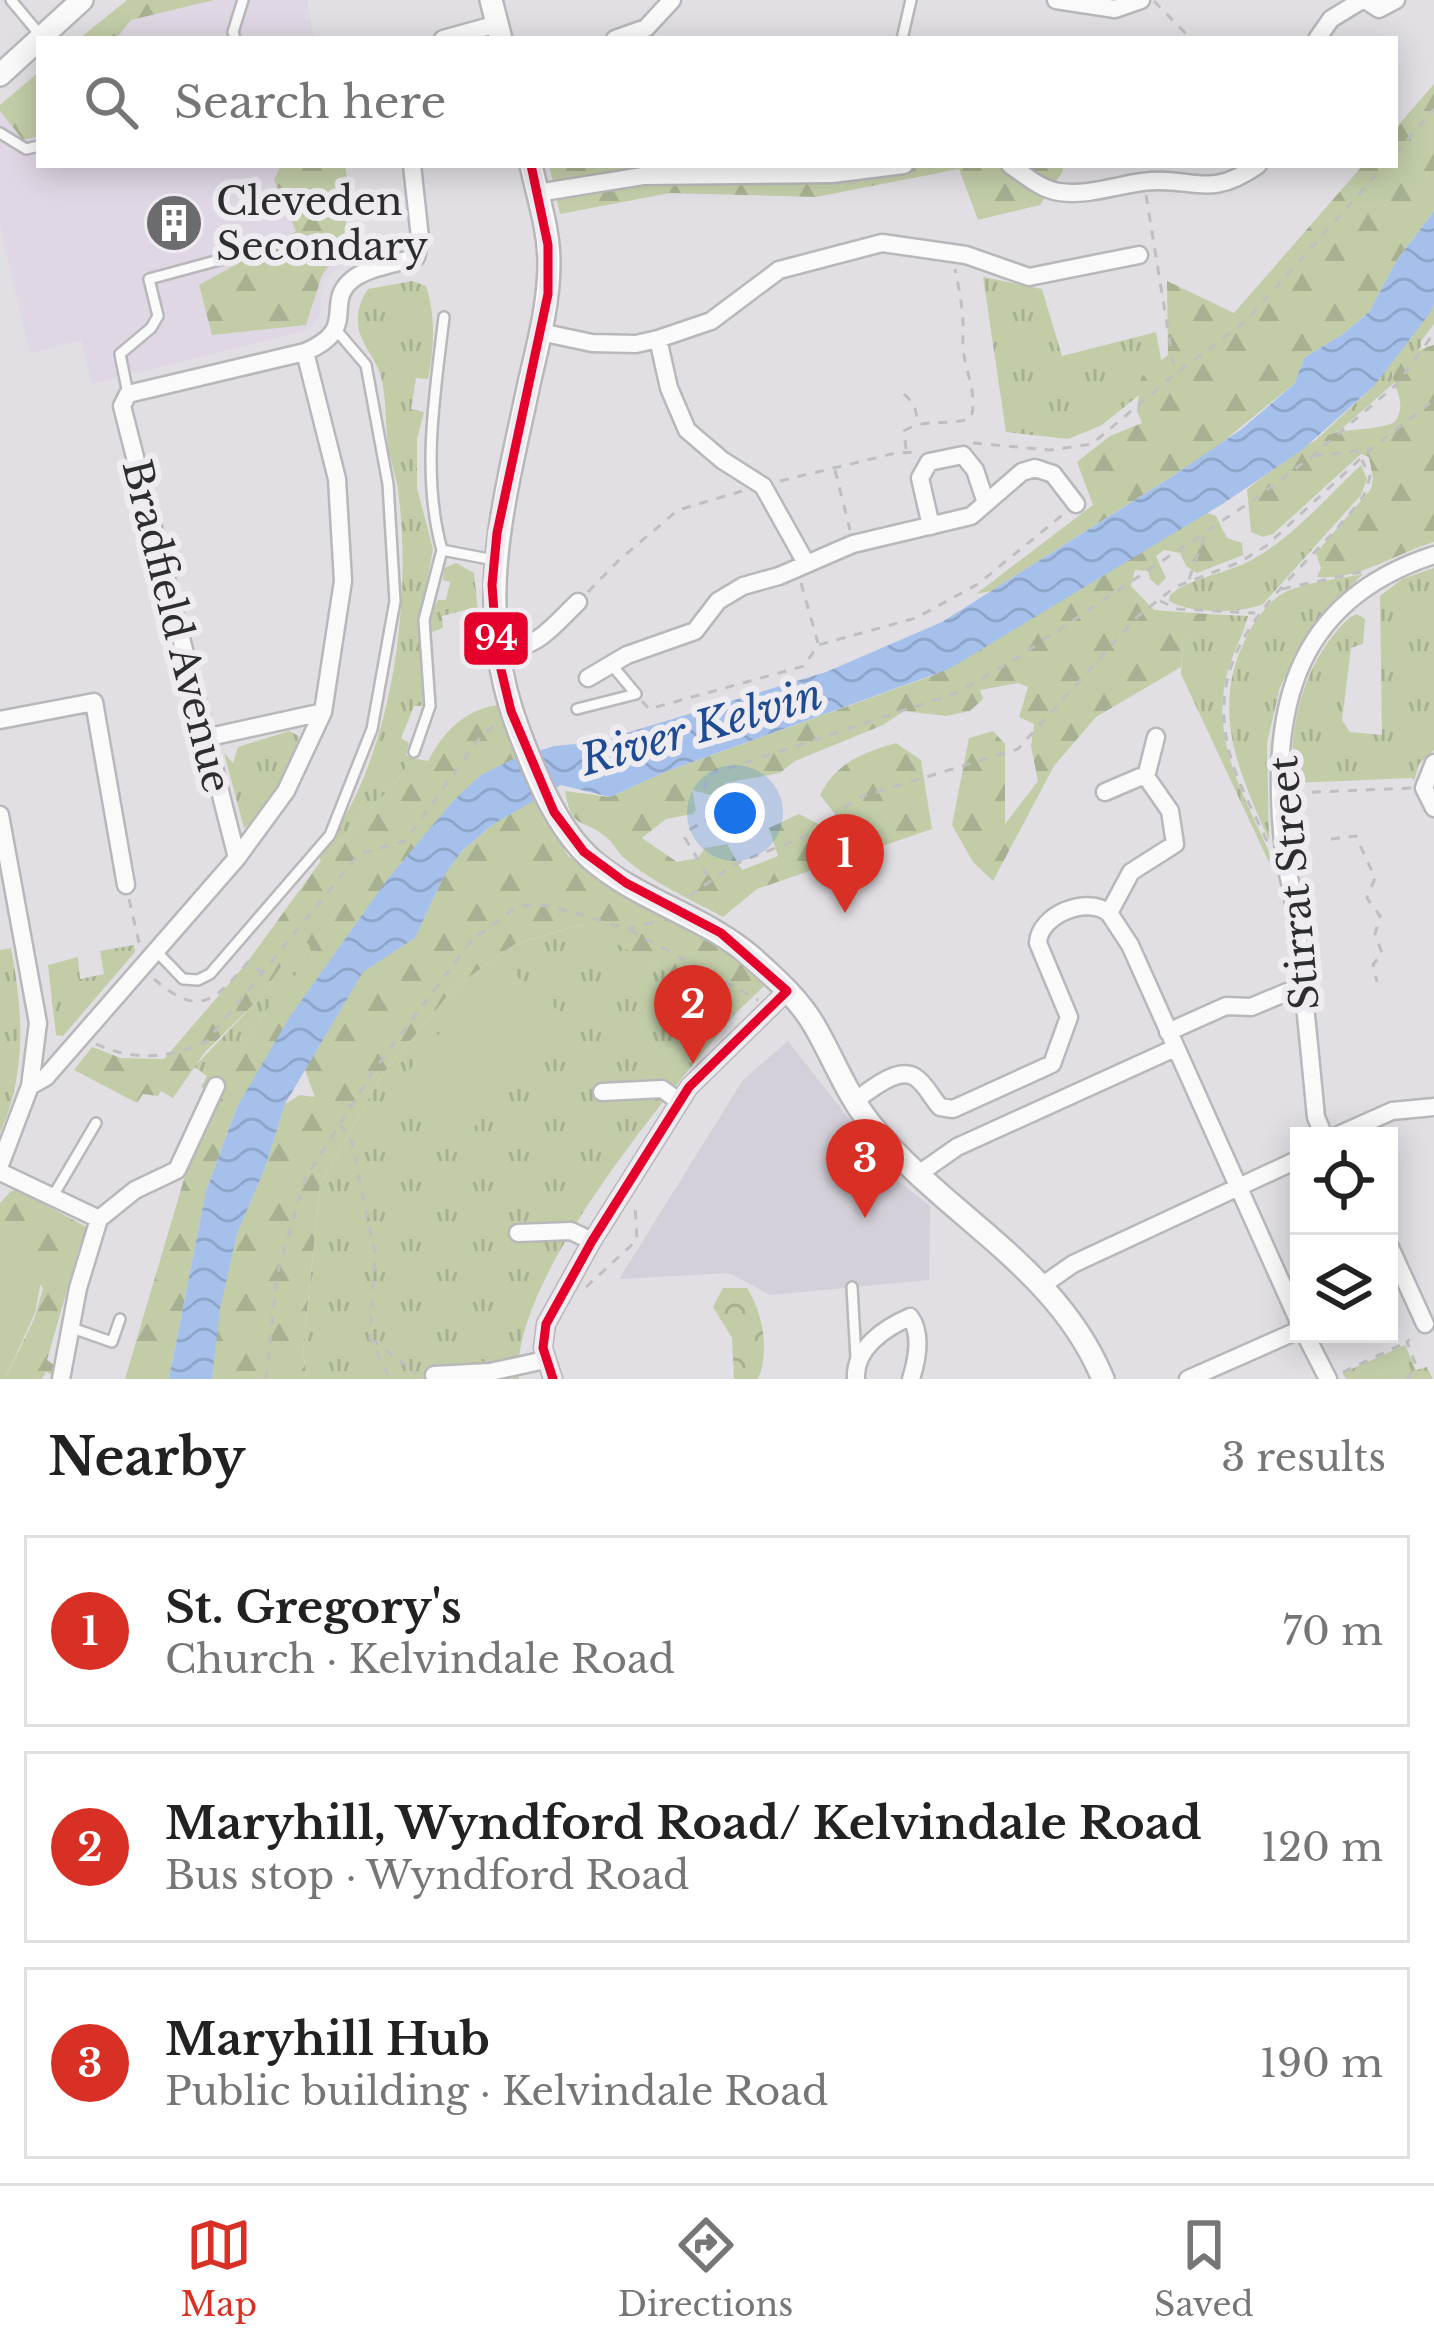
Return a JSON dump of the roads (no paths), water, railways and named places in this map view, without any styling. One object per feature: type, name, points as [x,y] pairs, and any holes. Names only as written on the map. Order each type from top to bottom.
[{"type":"street","points":[[43,36],[82,0]]},
{"type":"street","points":[[467,36],[499,32],[491,0]]},
{"type":"street","points":[[623,36],[646,28],[672,0]]},
{"type":"street","points":[[1057,0],[1115,9],[1142,0]]},
{"type":"street","points":[[1319,36],[1331,19],[1363,0],[1379,9],[1396,0]]},
{"type":"street","points":[[0,75],[36,43]]},
{"type":"street","points":[[128,394],[327,343],[337,331],[340,299],[348,282],[416,257],[420,238],[412,168]]},
{"type":"street","points":[[532,168],[549,266],[494,560],[497,653],[511,711],[554,812],[593,860],[734,943],[787,991],[815,1027],[854,1101],[880,1136],[1043,1286],[1074,1325],[1102,1379]]},
{"type":"street","points":[[537,193],[674,174],[832,174],[880,168]]},
{"type":"street","points":[[1015,168],[1054,192],[1106,190],[1144,182],[1214,186],[1253,168]]},
{"type":"street","points":[[540,332],[592,344],[658,339],[711,321],[763,280],[802,262],[882,243],[951,252],[1030,277],[1139,255]]},
{"type":"street","points":[[658,339],[669,388],[688,430],[722,460],[763,485],[800,566]]},
{"type":"street","points":[[30,1086],[46,1077],[237,858],[286,790],[323,712],[343,581],[337,479],[305,352]]},
{"type":"street","name":"Bradfield Avenue","points":[[128,394],[122,406],[237,858]]},
{"type":"street","points":[[931,526],[920,478],[928,461],[963,455],[975,470],[986,503]]},
{"type":"street","points":[[588,678],[638,650],[695,631],[729,592],[853,544],[971,516],[1012,478],[1035,468],[1053,474],[1076,504]]},
{"type":"street","name":"Stirrat Street","points":[[1320,1127],[1292,886],[1284,854],[1283,719],[1296,677],[1319,633],[1341,608],[1375,580],[1434,555]]},
{"type":"street","points":[[497,653],[538,641],[578,602]]},
{"type":"street","points":[[0,720],[94,703],[126,885]]},
{"type":"street","points":[[205,738],[323,712]]},
{"type":"street","points":[[1146,777],[1156,737]]},
{"type":"street","points":[[1434,763],[1424,783],[1434,808]]},
{"type":"street","points":[[1105,792],[1146,777]]},
{"type":"street","points":[[1108,913],[1133,870],[1175,844],[1169,808],[1146,777]]},
{"type":"street","points":[[0,815],[5,872],[38,1023],[30,1086],[0,1169],[99,1219]]},
{"type":"street","points":[[854,1101],[895,1075],[906,1074],[920,1081],[940,1107],[952,1109],[1052,1064],[1069,1017],[1038,943],[1039,931],[1048,920],[1098,905],[1130,945],[1290,1305]]},
{"type":"street","points":[[920,1173],[957,1147],[1172,1040],[1226,1006],[1251,1007],[1304,989]]},
{"type":"street","points":[[553,1379],[545,1360],[543,1332],[592,1241],[679,1101],[723,1049],[787,991]]},
{"type":"street","points":[[61,1379],[78,1288],[99,1219],[135,1190],[177,1170],[216,1086]]},
{"type":"street","points":[[602,1092],[662,1089],[679,1101]]},
{"type":"street","points":[[1356,1127],[1392,1111],[1434,1107]]},
{"type":"street","points":[[1043,1286],[1072,1264],[1290,1163]]},
{"type":"street","points":[[518,1233],[572,1231],[592,1241]]},
{"type":"street","points":[[1398,1284],[1425,1324]]},
{"type":"street","points":[[856,1371],[871,1343],[910,1317],[915,1323],[917,1356],[910,1379]]},
{"type":"street","points":[[1188,1379],[1290,1334]]},
{"type":"street","points":[[1309,1343],[1328,1379]]},
{"type":"street","points":[[434,1375],[490,1372],[545,1360]]},
{"type":"lane","points":[[11,0],[36,36]]},
{"type":"lane","points":[[234,36],[243,0]]},
{"type":"lane","points":[[903,36],[911,0]]},
{"type":"lane","points":[[0,133],[26,149],[36,147]]},
{"type":"lane","points":[[128,394],[120,354],[158,316],[149,279],[224,259]]},
{"type":"lane","points":[[414,752],[430,706],[424,620],[442,550],[435,526],[431,418],[444,316]]},
{"type":"lane","points":[[157,952],[184,979],[198,980],[209,974],[330,835],[372,729],[394,601],[388,484],[366,365],[337,331]]},
{"type":"lane","points":[[442,550],[494,560]]},
{"type":"lane","points":[[577,709],[636,694],[611,664]]},
{"type":"lane","points":[[52,1197],[96,1123]]},
{"type":"lane","points":[[852,1287],[856,1371]]},
{"type":"lane","points":[[71,1328],[112,1342],[120,1319]]},
{"type":"water","name":"River Kelvin","points":[[1434,211],[1434,304],[1430,313],[1374,386],[1302,450],[1224,503],[949,669],[665,772],[610,797],[561,785],[492,825],[462,851],[444,876],[415,938],[363,972],[285,1104],[237,1234],[220,1309],[212,1379],[169,1379],[206,1191],[237,1107],[289,1018],[387,880],[481,775],[554,746],[597,742],[826,672],[942,622],[1243,428],[1295,383],[1304,358],[1369,312],[1397,260]]},
{"type":"place","name":"Cleveden Secondary","points":[[174,223]]},
{"type":"place","name":"St. Gregory's","points":[[845,913]]},
{"type":"place","name":"Maryhill, Wyndford Road/ Kelvindale Road","points":[[693,1064]]},
{"type":"place","name":"Maryhill Hub","points":[[865,1218]]}]
